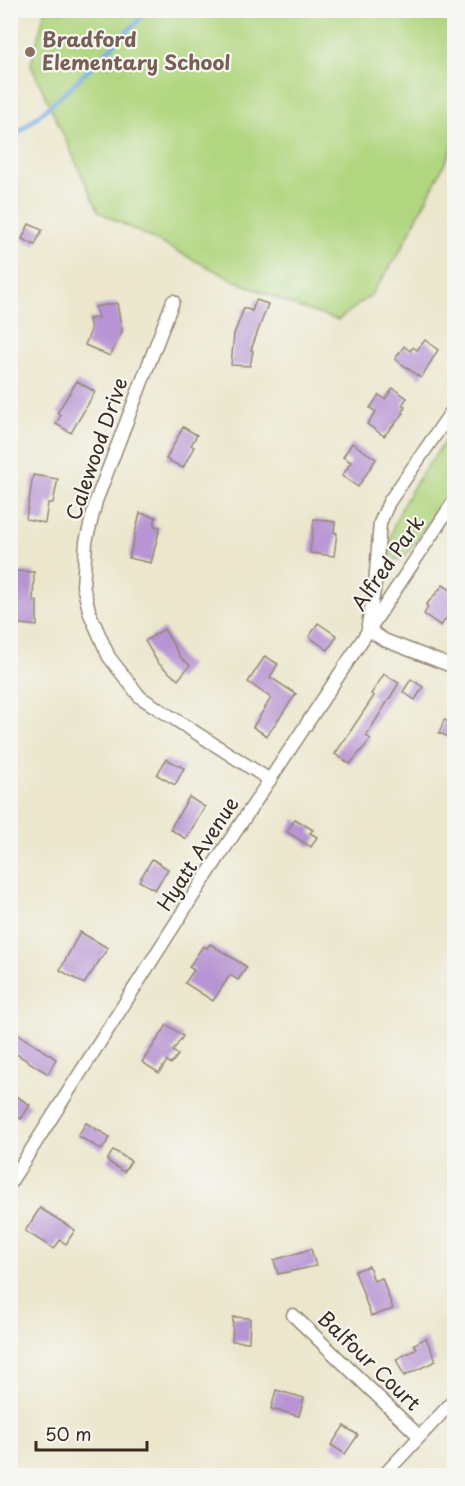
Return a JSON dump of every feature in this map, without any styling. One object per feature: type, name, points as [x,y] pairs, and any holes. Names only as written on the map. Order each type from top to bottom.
[{"type":"street","name":"Calewood Drive","points":[[173,301],[96,501],[86,542],[82,586],[90,614],[109,657],[140,697],[270,780]]},
{"type":"street","name":"Alfred Park","points":[[368,629],[375,585],[380,523],[389,502],[454,408]]},
{"type":"street","name":"Alfred Park","points":[[368,629],[454,501]]},
{"type":"street","name":"Hyatt Avenue","points":[[10,1183],[368,629]]},
{"type":"street","points":[[368,629],[384,640],[454,667]]},
{"type":"street","name":"Balfour Court","points":[[293,1315],[419,1436]]},
{"type":"street","points":[[383,1476],[454,1400]]},
{"type":"green space","points":[[45,11],[454,11],[454,145],[397,257],[370,296],[338,320],[300,308],[238,282],[99,212],[31,65]]},
{"type":"green space","points":[[454,428],[454,486],[406,556],[397,560],[390,554],[390,539],[395,523],[413,488]]},
{"type":"building","points":[[29,224],[42,230],[35,245],[22,239]]},
{"type":"building","points":[[256,300],[268,304],[251,350],[253,351],[250,366],[231,365],[234,334],[244,308],[252,311]]},
{"type":"building","points":[[117,303],[122,332],[110,356],[85,345],[91,330],[89,319],[98,318],[95,307]]},
{"type":"building","points":[[425,340],[438,350],[421,378],[395,359],[404,346],[410,351],[413,347],[417,350]]},
{"type":"building","points":[[77,381],[95,392],[71,433],[56,424],[61,415],[57,413]]},
{"type":"building","points":[[393,388],[407,398],[402,405],[405,407],[402,412],[404,413],[384,436],[367,424],[376,412],[370,408],[379,395],[385,399]]},
{"type":"building","points":[[183,427],[197,435],[191,445],[194,447],[183,468],[166,459]]},
{"type":"building","points":[[352,443],[376,459],[358,487],[342,476],[351,462],[343,457]]},
{"type":"building","points":[[33,475],[58,479],[53,503],[48,503],[45,523],[26,519]]},
{"type":"building","points":[[140,513],[156,517],[154,526],[160,527],[151,563],[129,558]]},
{"type":"building","points":[[314,519],[335,522],[334,532],[337,533],[334,556],[310,553]]},
{"type":"building","points":[[13,571],[34,572],[33,601],[37,601],[37,626],[14,623]]},
{"type":"building","points":[[443,585],[454,592],[454,606],[441,626],[424,614],[428,607],[426,605]]},
{"type":"building","points":[[318,623],[337,636],[328,650],[309,637]]},
{"type":"building","points":[[164,629],[181,658],[190,665],[178,680],[158,663],[145,641]]},
{"type":"building","points":[[265,656],[278,664],[270,677],[296,694],[267,736],[253,727],[271,698],[248,682]]},
{"type":"building","points":[[384,674],[399,683],[366,736],[371,739],[350,764],[335,754],[374,696],[371,694]]},
{"type":"building","points":[[411,679],[423,687],[415,700],[403,692]]},
{"type":"building","points":[[444,720],[454,723],[454,739],[439,733]]},
{"type":"building","points":[[166,759],[184,768],[175,785],[157,775]]},
{"type":"building","points":[[189,797],[205,807],[186,839],[170,829]]},
{"type":"building","points":[[295,819],[313,830],[310,833],[317,837],[311,847],[287,832]]},
{"type":"building","points":[[152,859],[168,869],[155,890],[139,881]]},
{"type":"building","points":[[80,932],[108,948],[84,984],[60,970]]},
{"type":"building","points":[[210,944],[247,967],[238,980],[230,975],[213,1001],[185,983],[194,970],[189,967],[203,946],[207,948]]},
{"type":"building","points":[[167,1025],[183,1036],[173,1051],[178,1055],[171,1064],[167,1061],[159,1073],[142,1062]]},
{"type":"building","points":[[18,1034],[56,1059],[48,1074],[10,1050]]},
{"type":"building","points":[[10,1092],[30,1105],[21,1119],[10,1112]]},
{"type":"building","points":[[86,1123],[110,1137],[102,1150],[78,1136]]},
{"type":"building","points":[[113,1150],[131,1161],[124,1172],[107,1161]]},
{"type":"building","points":[[40,1208],[75,1230],[66,1244],[60,1240],[54,1249],[25,1231]]},
{"type":"building","points":[[311,1249],[316,1266],[278,1274],[274,1260]]},
{"type":"building","points":[[369,1266],[374,1281],[382,1278],[393,1309],[371,1316],[355,1271]]},
{"type":"building","points":[[233,1317],[250,1318],[249,1342],[232,1341]]},
{"type":"building","points":[[426,1338],[436,1361],[404,1376],[396,1359],[417,1349],[414,1344]]},
{"type":"building","points":[[276,1390],[304,1398],[299,1416],[271,1409]]},
{"type":"building","points":[[344,1426],[358,1435],[345,1454],[331,1445]]},
{"type":"waterway","points":[[10,140],[67,91],[149,10]]},
{"type":"place","name":"Bradford Elementary School","points":[[30,52]]}]
